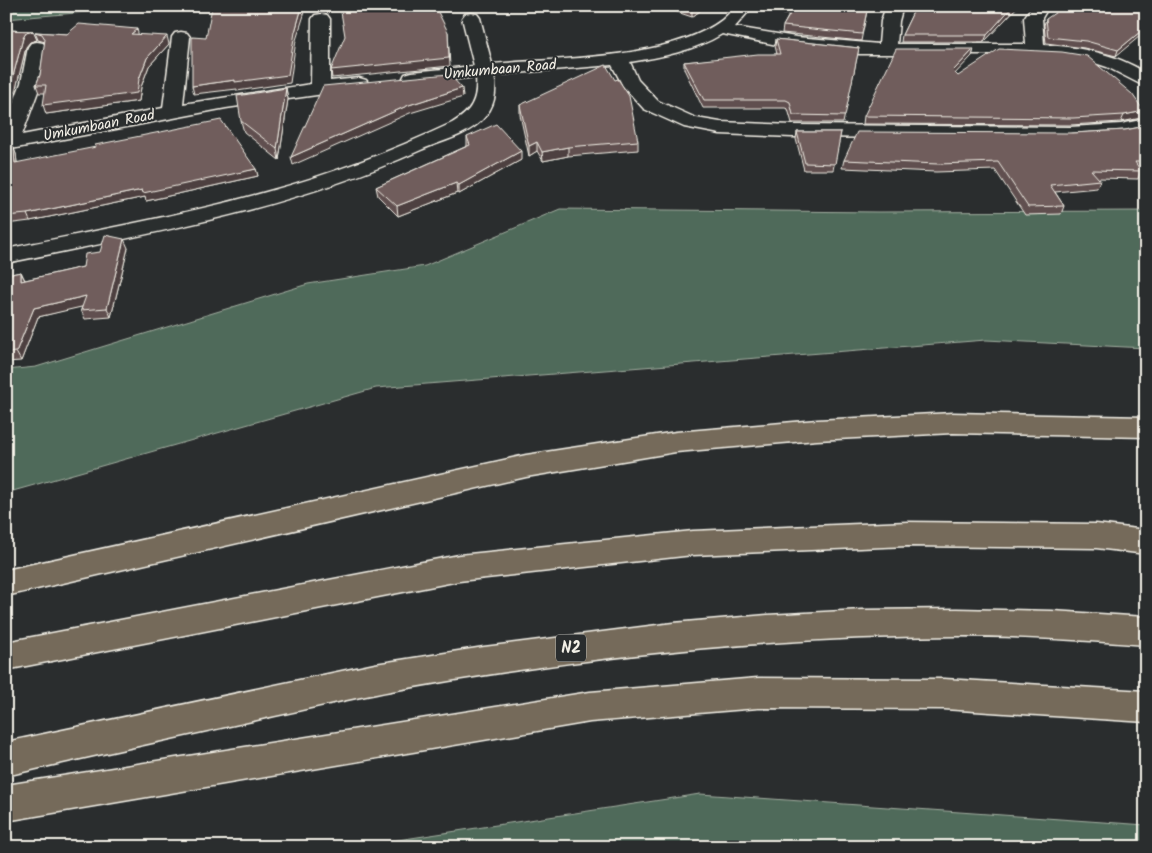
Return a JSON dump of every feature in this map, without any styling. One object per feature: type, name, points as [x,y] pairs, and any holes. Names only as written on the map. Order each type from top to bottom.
[{"type":"highway","points":[[6,582],[526,466],[676,442],[817,430],[953,423],[1146,427]]},
{"type":"highway","points":[[6,656],[459,568],[692,543],[908,534],[1096,536],[1146,542]]},
{"type":"highway","name":"N2","points":[[6,759],[389,677],[575,648],[746,631],[907,623],[1078,625],[1146,631]]},
{"type":"highway","points":[[6,803],[600,706],[758,693],[944,694],[1146,707]]},
{"type":"street","name":"Umkumbaan Road","points":[[397,80],[619,59],[665,50],[722,29],[733,21],[745,6]]},
{"type":"street","points":[[887,49],[890,21],[895,6]]},
{"type":"street","points":[[1035,50],[1033,18],[1041,6]]},
{"type":"street","points":[[6,256],[210,213],[257,201],[326,180],[393,155],[466,123],[479,112],[485,102],[486,85],[471,18]]},
{"type":"street","points":[[320,87],[321,19]]},
{"type":"street","points":[[722,29],[768,40],[798,44],[887,49],[1071,52],[1094,57],[1142,73]]},
{"type":"street","points":[[173,112],[174,87],[181,37]]},
{"type":"street","points":[[8,143],[31,83],[37,47]]},
{"type":"street","points":[[619,59],[630,82],[651,105],[691,123],[720,128],[792,131],[1070,133],[1122,130],[1146,125]]},
{"type":"street","name":"Umkumbaan Road","points":[[8,143],[242,98],[320,87],[378,82]]},
{"type":"green space","points":[[6,6],[157,6],[6,19]]},
{"type":"green space","points":[[560,209],[878,212],[1146,211],[1146,348],[986,340],[376,388],[6,493],[6,370],[36,367],[308,284],[425,266]]},
{"type":"green space","points":[[700,794],[1146,825],[1146,847],[352,847]]},
{"type":"building","points":[[288,6],[288,10],[302,7],[295,32],[288,75],[192,86],[192,37],[206,38],[212,7]]},
{"type":"building","points":[[340,6],[435,6],[448,32],[449,58],[331,70],[345,36]]},
{"type":"building","points":[[678,6],[698,6],[692,11]]},
{"type":"building","points":[[785,6],[868,6],[862,34],[783,26],[793,9],[784,8]]},
{"type":"building","points":[[916,6],[1013,6],[987,35],[902,35]]},
{"type":"building","points":[[1065,6],[1146,6],[1146,19],[1142,22],[1146,23],[1146,27],[1118,50],[1086,41],[1048,37],[1046,19]]},
{"type":"building","points":[[79,24],[137,29],[131,34],[167,36],[147,58],[139,79],[137,93],[43,105],[46,85],[36,85],[40,75],[45,39],[42,34],[35,32],[67,34]]},
{"type":"building","points":[[6,30],[33,31],[26,33],[23,38],[11,84],[6,84]]},
{"type":"building","points":[[776,39],[859,48],[845,116],[793,115],[790,102],[786,100],[704,100],[684,62],[758,54],[780,54]]},
{"type":"building","points":[[896,49],[974,49],[953,71],[958,76],[999,49],[1062,52],[1087,56],[1132,94],[1144,111],[1124,115],[1073,118],[864,116]]},
{"type":"building","points":[[606,65],[615,80],[618,79],[629,96],[638,141],[568,147],[542,152],[537,142],[529,146],[520,105]]},
{"type":"building","points":[[449,74],[462,88],[409,105],[291,157],[323,86]]},
{"type":"building","points":[[286,88],[277,149],[241,121],[237,96]]},
{"type":"building","points":[[221,120],[256,169],[143,193],[142,190],[27,214],[6,216],[6,148],[13,146],[15,163]]},
{"type":"building","points":[[496,124],[521,151],[459,185],[456,183],[397,206],[376,187],[470,145],[467,137]]},
{"type":"building","points":[[1146,126],[1146,162],[1135,162],[1141,171],[1091,170],[1100,180],[1050,185],[1064,206],[1028,207],[998,162],[938,164],[844,160],[857,132],[1073,133],[1125,130]]},
{"type":"building","points":[[797,132],[841,132],[835,164],[805,163]]},
{"type":"building","points":[[105,235],[124,239],[107,308],[81,310],[86,296],[34,308],[16,352],[6,353],[6,275],[21,272],[21,281],[83,267],[85,254],[100,252]]}]
